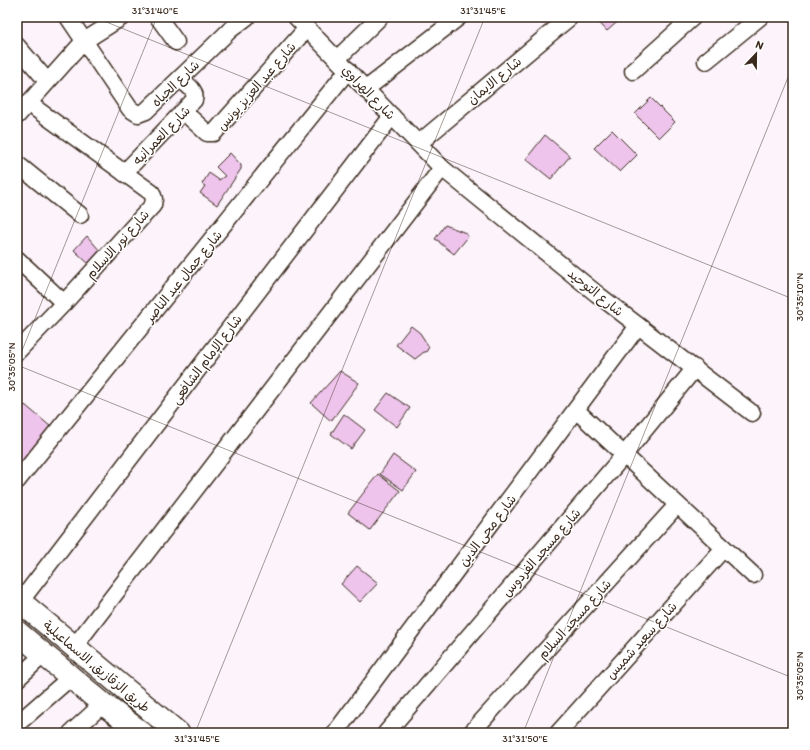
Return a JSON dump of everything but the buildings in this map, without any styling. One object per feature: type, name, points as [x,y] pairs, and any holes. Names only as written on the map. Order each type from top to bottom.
[{"type":"highway","name":"طريق الزقازيق, الاسماعيلية","points":[[18,600],[178,733]]},
{"type":"highway","name":"طريق الزقازيق, الاسماعيلية","points":[[17,632],[103,704],[142,733]]},
{"type":"street","name":"شارع الحياه","points":[[68,17],[130,109],[135,113],[141,114],[180,79],[230,30],[247,17]]},
{"type":"street","points":[[17,116],[84,41],[122,17]]},
{"type":"street","points":[[158,17],[176,42]]},
{"type":"street","points":[[337,59],[380,17]]},
{"type":"street","points":[[366,89],[460,17]]},
{"type":"street","name":"شارع الايمان","points":[[419,143],[570,17]]},
{"type":"street","points":[[634,70],[693,17]]},
{"type":"street","points":[[706,61],[760,17]]},
{"type":"street","name":"شارع الهراوي","points":[[302,22],[442,168]]},
{"type":"street","name":"شارع عبد العزيز يونس","points":[[184,112],[207,134],[214,133],[302,22]]},
{"type":"street","points":[[17,46],[47,81]]},
{"type":"street","name":"شارع جمال عبد الناصر","points":[[17,481],[348,70]]},
{"type":"street","name":"شارع العمرانيه","points":[[124,173],[194,100],[194,91],[180,79]]},
{"type":"street","name":"شارع نور الاسلام","points":[[17,352],[64,303],[153,205],[154,198],[152,193],[28,103]]},
{"type":"street","name":"شارع الإمام الشافعى","points":[[18,600],[392,116]]},
{"type":"street","points":[[17,164],[80,215]]},
{"type":"street","points":[[74,647],[442,168]]},
{"type":"street","name":"شارع التوحيد","points":[[442,168],[638,326],[752,413]]},
{"type":"street","points":[[17,259],[64,303]]},
{"type":"street","name":"شارع محى الدين","points":[[335,733],[638,326]]},
{"type":"street","name":"شارع مسجد الفردوس","points":[[386,733],[624,455],[695,368]]},
{"type":"street","points":[[576,410],[753,575]]},
{"type":"street","name":"شارع مسجد السلام","points":[[471,733],[677,505]]},
{"type":"street","name":"شارع سعيد شميس","points":[[558,733],[724,548]]},
{"type":"street","points":[[17,679],[44,654]]},
{"type":"street","points":[[17,724],[71,677]]},
{"type":"street","points":[[71,733],[103,704]]}]
